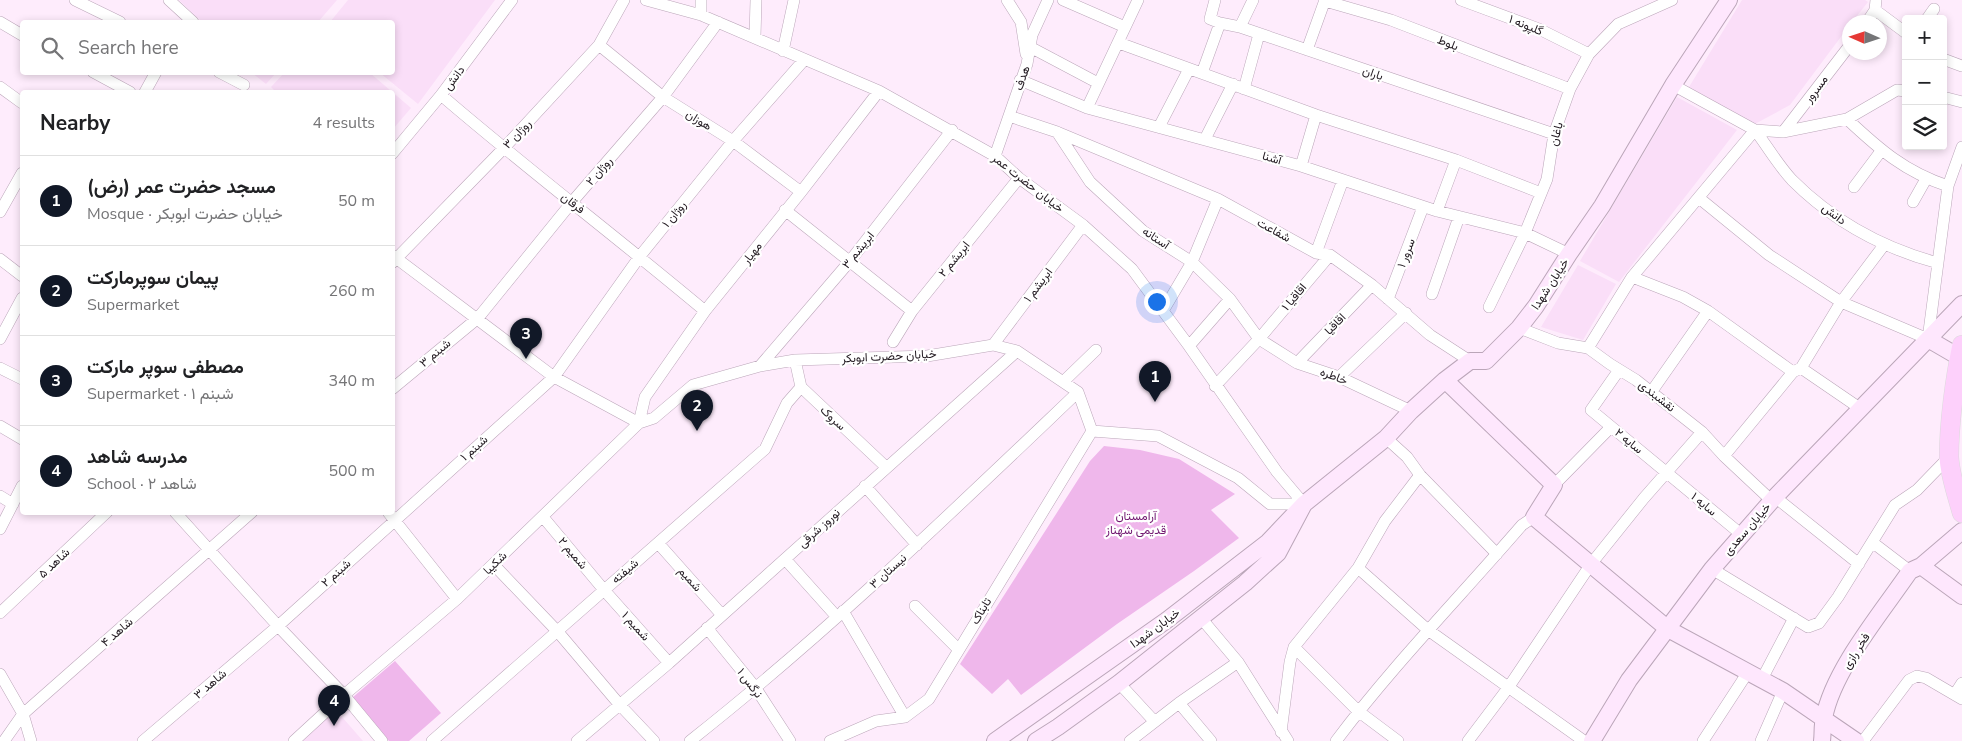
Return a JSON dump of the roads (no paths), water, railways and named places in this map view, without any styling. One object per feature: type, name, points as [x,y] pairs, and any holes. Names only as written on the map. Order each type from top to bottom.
[{"type":"main road","name":"خیابان شهدا","points":[[995,741],[1167,620],[1268,542],[1304,504],[1386,438],[1411,411],[1445,380],[1470,361],[1486,361],[1519,328],[1536,306],[1602,206],[1673,85],[1729,0]]},
{"type":"main road","name":"خیابان سعدی","points":[[1592,741],[1629,680],[1712,569],[1774,499],[1962,304]]},
{"type":"main road","points":[[1928,339],[1961,351],[1950,465],[1962,513]]},
{"type":"main road","points":[[1445,380],[1554,485],[1534,517],[1668,628],[1783,691],[1856,741]]},
{"type":"main road","name":"خیابان شهدا","points":[[1039,740],[1118,683],[1201,618],[1278,553],[1304,504]]},
{"type":"main road","name":"فخر رازی","points":[[1822,741],[1824,718],[1832,692],[1848,661],[1916,568],[1962,531]]},
{"type":"main road","points":[[1916,568],[1962,596]]},
{"type":"street","points":[[76,0],[116,20]]},
{"type":"street","points":[[169,0],[191,20]]},
{"type":"street","name":"دانش","points":[[395,150],[441,95],[512,0]]},
{"type":"street","name":"روژان ۳","points":[[395,258],[503,148],[599,45],[624,0]]},
{"type":"street","name":"خیابان حضرت عمر","points":[[646,0],[701,15],[754,37],[783,52],[879,91],[952,130],[995,156],[1019,178],[1083,225],[1132,269],[1189,346],[1277,472],[1304,504]]},
{"type":"street","points":[[701,0],[701,15]]},
{"type":"street","points":[[754,37],[756,0]]},
{"type":"street","points":[[783,52],[794,0]]},
{"type":"street","points":[[1007,0],[1021,22],[1027,64]]},
{"type":"street","name":"هدف","points":[[995,156],[1027,64],[1032,35],[1048,0]]},
{"type":"street","points":[[1063,0],[1125,27]]},
{"type":"street","points":[[1087,108],[1138,0]]},
{"type":"street","points":[[1202,73],[1220,23],[1210,19],[1215,0]]},
{"type":"street","points":[[1240,26],[1253,0]]},
{"type":"street","points":[[1307,50],[1325,0]]},
{"type":"street","name":"بلوط","points":[[1325,0],[1391,20],[1570,89]]},
{"type":"street","name":"گلپونه ۱","points":[[1461,0],[1539,29],[1589,54]]},
{"type":"street","points":[[1643,0],[1656,6]]},
{"type":"street","name":"باغان","points":[[1489,307],[1525,233],[1547,179],[1554,134],[1570,89],[1589,54],[1618,24],[1672,0]]},
{"type":"street","points":[[1876,5],[1902,29]]},
{"type":"street","points":[[0,22],[20,34]]},
{"type":"street","name":"روژان ۲","points":[[478,318],[572,202],[663,97],[718,22]]},
{"type":"street","name":"باران","points":[[1220,23],[1240,26],[1554,134]]},
{"type":"street","points":[[1244,88],[1259,34]]},
{"type":"street","points":[[1119,43],[1316,115],[1456,160],[1540,193]]},
{"type":"street","name":"هوزان","points":[[599,45],[663,97],[733,141],[801,192]]},
{"type":"street","points":[[1030,47],[1098,83]]},
{"type":"street","name":"مسرور","points":[[1783,132],[1842,55]]},
{"type":"street","name":"روژان ۱","points":[[554,377],[640,256],[733,141],[804,60]]},
{"type":"street","points":[[1947,60],[1962,66]]},
{"type":"street","points":[[1159,127],[1189,69]]},
{"type":"street","points":[[99,75],[126,90]]},
{"type":"street","points":[[146,90],[154,75]]},
{"type":"street","points":[[223,75],[245,90]]},
{"type":"street","points":[[237,75],[245,90]]},
{"type":"street","name":"آشنا","points":[[1020,80],[1087,108],[1300,166],[1437,211],[1525,233],[1569,254]]},
{"type":"street","points":[[1205,139],[1233,84]]},
{"type":"street","points":[[1673,85],[1755,130],[1783,132],[1847,119],[1897,90],[1902,91]]},
{"type":"street","points":[[1,88],[20,101]]},
{"type":"street","name":"مهیار","points":[[638,423],[645,396],[705,311],[879,91]]},
{"type":"street","name":"فرقان","points":[[441,95],[503,148],[640,256],[705,311]]},
{"type":"street","points":[[1947,98],[1962,102]]},
{"type":"street","points":[[1300,166],[1316,115]]},
{"type":"street","name":"شفاعت","points":[[1009,116],[1057,132],[1218,199],[1316,253],[1330,255],[1372,285],[1430,335],[1470,361]]},
{"type":"street","points":[[1847,119],[1881,151],[1926,179],[1948,186]]},
{"type":"street","name":"ابریشم ۳","points":[[760,366],[850,261],[952,130]]},
{"type":"street","points":[[1588,348],[1632,277],[1755,130]]},
{"type":"street","name":"دانش","points":[[1755,130],[1792,179],[1837,218],[1884,245],[1938,263]]},
{"type":"street","name":"آستانه","points":[[1057,132],[1090,182],[1143,231],[1192,262],[1230,299],[1259,339]]},
{"type":"street","points":[[1699,198],[1769,255],[1841,302],[1928,339],[1948,186],[1962,146]]},
{"type":"street","points":[[1854,187],[1881,151]]},
{"type":"street","points":[[1437,211],[1456,160]]},
{"type":"street","points":[[0,212],[20,177]]},
{"type":"street","name":"ابریشم ۲","points":[[893,342],[912,311],[1019,178]]},
{"type":"street","points":[[1913,202],[1926,179]]},
{"type":"street","points":[[1316,253],[1343,180]]},
{"type":"street","points":[[1163,311],[1192,262],[1218,199]]},
{"type":"street","name":"سرور ۱","points":[[1388,299],[1423,207]]},
{"type":"street","points":[[785,210],[912,311]]},
{"type":"street","points":[[1432,294],[1459,217]]},
{"type":"street","name":"ابریشم ۱","points":[[994,345],[1083,225]]},
{"type":"street","points":[[1724,456],[1797,370],[1841,302],[1884,245]]},
{"type":"street","name":"اقاقیا ۱","points":[[1216,386],[1259,339],[1330,255]]},
{"type":"street","points":[[0,259],[20,274]]},
{"type":"street","points":[[395,260],[478,318],[554,377],[638,423]]},
{"type":"street","points":[[1632,277],[1684,297],[1797,370],[1861,408]]},
{"type":"street","name":"اقاقیا","points":[[1298,363],[1372,285]]},
{"type":"street","points":[[1189,346],[1230,299]]},
{"type":"street","points":[[0,338],[20,302]]},
{"type":"street","points":[[1652,391],[1708,311]]},
{"type":"street","points":[[1339,377],[1406,313]]},
{"type":"street","name":"شبنم ۳","points":[[395,387],[478,318]]},
{"type":"street","name":"نقشبندی","points":[[1519,328],[1558,343],[1588,348],[1652,391],[1702,432],[1724,456],[1774,499],[1859,564]]},
{"type":"street","name":"خاطره","points":[[1259,339],[1298,363],[1339,377],[1411,411]]},
{"type":"street","name":"خیابان حضرت ابوبکر","points":[[638,423],[654,418],[693,385],[760,366],[795,360],[927,356],[994,345],[1017,350],[1078,392]]},
{"type":"street","name":"نوروز شرقی","points":[[577,741],[669,663],[1017,350]]},
{"type":"street","points":[[1064,381],[1096,350]]},
{"type":"street","points":[[795,360],[801,387]]},
{"type":"street","points":[[0,368],[20,379]]},
{"type":"street","name":"سایه ۲","points":[[1619,370],[1591,410],[1667,472]]},
{"type":"street","name":"شبنم ۱","points":[[395,513],[554,377]]},
{"type":"street","name":"سروک","points":[[801,387],[886,467]]},
{"type":"street","name":"شیفته","points":[[432,741],[765,449],[787,404],[801,387]]},
{"type":"street","points":[[1078,392],[1092,431],[1158,436],[1238,478],[1270,504],[1304,504]]},
{"type":"street","name":"نیستان ۳","points":[[690,741],[918,545],[1078,392]]},
{"type":"street","name":"شکیبا","points":[[294,741],[344,695],[494,566],[638,423]]},
{"type":"street","points":[[0,426],[20,438]]},
{"type":"street","points":[[1554,485],[1611,427]]},
{"type":"street","name":"تابناک","points":[[830,741],[876,721],[905,717],[929,699],[1092,431]]},
{"type":"street","points":[[1468,741],[1508,688],[1591,564],[1702,432]]},
{"type":"street","points":[[1386,438],[1407,457],[1420,475],[1497,554]]},
{"type":"street","points":[[1712,569],[1808,627],[1819,623],[1859,564],[1895,505],[1950,465]]},
{"type":"street","name":"سایه ۱","points":[[1667,472],[1742,535]]},
{"type":"street","points":[[1285,736],[1290,662],[1294,647],[1358,568],[1385,521],[1420,475]]},
{"type":"street","points":[[866,486],[918,545]]},
{"type":"street","points":[[0,529],[20,490]]},
{"type":"street","points":[[0,496],[13,504]]},
{"type":"street","name":"شاهد ۵","points":[[0,613],[104,515]]},
{"type":"street","points":[[178,515],[278,626],[344,695],[382,741]]},
{"type":"street","name":"شاهد ۴","points":[[4,741],[24,714],[249,515]]},
{"type":"street","points":[[391,516],[457,599]]},
{"type":"street","name":"شبنم ۲","points":[[278,626],[391,516]]},
{"type":"street","name":"شمیم ۲","points":[[543,517],[604,590]]},
{"type":"street","points":[[1336,741],[1358,711],[1428,630],[1522,525],[1534,517]]},
{"type":"street","points":[[1872,542],[1916,568]]},
{"type":"street","name":"شمیم","points":[[658,543],[722,615]]},
{"type":"street","points":[[785,559],[840,614],[905,717]]},
{"type":"street","points":[[494,566],[558,632],[619,704],[654,741]]},
{"type":"street","points":[[1358,568],[1428,630],[1584,741]]},
{"type":"street","name":"شمیم ۱","points":[[604,590],[669,663]]},
{"type":"street","points":[[915,606],[958,649]]},
{"type":"street","points":[[1201,618],[1238,662],[1285,736]]},
{"type":"street","points":[[1703,741],[1755,676],[1794,618]]},
{"type":"street","name":"شاهد ۳","points":[[143,741],[278,626]]},
{"type":"street","name":"نرگس ۱","points":[[707,628],[755,687],[790,741]]},
{"type":"street","points":[[1294,647],[1358,711],[1398,741]]},
{"type":"street","points":[[1132,740],[1154,721],[1238,662]]},
{"type":"street","points":[[0,674],[24,714],[31,741]]},
{"type":"street","points":[[1863,741],[1909,680],[1917,676],[1926,678],[1958,696],[1962,683]]},
{"type":"street","points":[[1118,683],[1154,721]]},
{"type":"street","points":[[1761,741],[1783,691]]},
{"type":"street","points":[[1179,703],[1211,741]]},
{"type":"place","name":"مصطفی سوپر مارکت","points":[[526,359]]},
{"type":"place","name":"مسجد حضرت عمر (رض)","points":[[1155,402]]},
{"type":"place","name":"پیمان سوپرمارکت","points":[[697,431]]},
{"type":"place","name":"مدرسه شاهد","points":[[334,726]]},
{"type":"park label","name":"آرامستان قدیمی شهناز","points":[[1136,523]]}]
